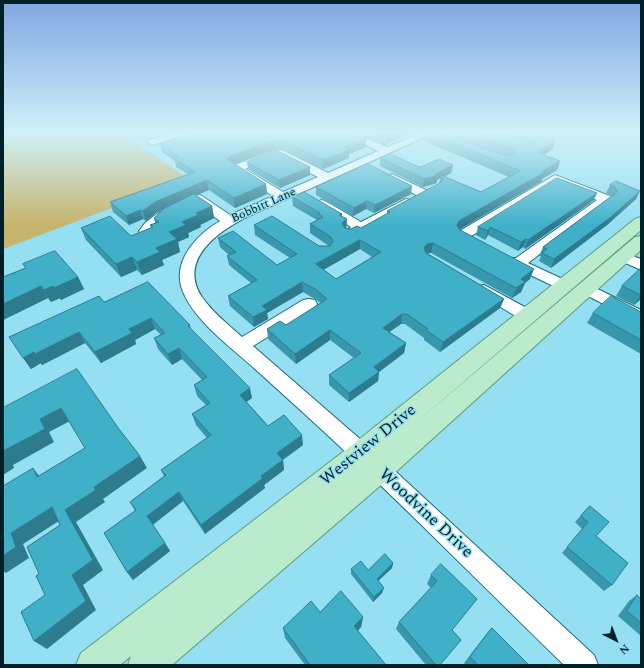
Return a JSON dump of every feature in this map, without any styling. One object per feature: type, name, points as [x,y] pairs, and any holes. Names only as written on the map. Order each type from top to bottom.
[{"type":"main road","name":"Westview Drive","points":[[145,665],[370,462],[523,328],[575,287],[634,245]]},
{"type":"main road","name":"Westview Drive","points":[[93,665],[370,462]]},
{"type":"street","points":[[249,163],[236,168],[282,197]]},
{"type":"street","points":[[300,163],[327,177]]},
{"type":"street","name":"Bobbitt Lane","points":[[188,276],[190,261],[198,246],[211,233],[229,221],[358,163]]},
{"type":"street","points":[[297,190],[355,230],[429,191],[378,171],[363,163]]},
{"type":"street","points":[[476,242],[463,235],[556,179],[606,199],[518,263]]},
{"type":"street","points":[[146,231],[148,226],[198,199],[229,221]]},
{"type":"street","points":[[258,208],[270,216]]},
{"type":"street","points":[[497,252],[518,263],[641,317]]},
{"type":"street","name":"Woodvine Drive","points":[[188,276],[190,290],[199,305],[212,320],[370,462],[584,665]]},
{"type":"street","points":[[469,282],[523,328]]},
{"type":"street","points":[[241,345],[309,304]]},
{"type":"shaded area","points":[[3,163],[165,163],[189,179],[3,249]]},
{"type":"building","points":[[182,163],[234,163],[266,184],[234,198],[207,180],[155,202],[143,211],[140,210],[126,216],[110,202],[195,172]]},
{"type":"building","points":[[249,163],[302,163],[310,167],[279,180]]},
{"type":"building","points":[[391,163],[410,163],[421,167],[430,163],[449,163],[453,165],[435,174],[438,175],[424,179]]},
{"type":"building","points":[[501,163],[556,163],[543,171],[545,172],[459,221],[457,225],[460,230],[534,269],[521,279],[525,282],[516,288],[433,243],[427,244],[424,248],[426,253],[504,299],[443,342],[407,314],[402,314],[383,328],[406,343],[374,367],[379,372],[349,393],[329,375],[361,353],[330,330],[295,354],[267,329],[280,321],[286,325],[327,299],[315,289],[302,282],[262,306],[267,310],[253,317],[228,296],[257,280],[227,256],[236,252],[218,238],[233,231],[277,265],[297,254],[254,225],[272,216],[319,246],[330,246],[333,242],[331,237],[310,224],[323,217],[318,213],[320,213],[292,197],[304,192],[342,214],[339,215],[347,219],[342,223],[345,228],[351,229],[357,226],[361,228],[390,212],[387,211],[440,183],[443,180],[441,175],[481,192],[520,171]],"holes":[[[360,240],[381,252],[336,279],[316,264]]]},
{"type":"building","points":[[368,164],[412,186],[375,205],[367,201],[354,208],[316,187]]},
{"type":"building","points":[[557,178],[597,193],[528,240],[526,239],[521,242],[490,227],[488,231],[478,227]]},
{"type":"building","points":[[616,181],[640,191],[611,217],[554,259],[542,253],[547,249],[543,247],[617,192],[615,187],[610,185]]},
{"type":"building","points":[[194,194],[212,206],[196,213],[198,215],[182,222],[186,225],[169,232],[177,239],[156,248],[160,252],[137,262],[132,257],[116,264],[81,228],[110,216],[131,236],[153,227],[150,225],[159,222],[154,218],[165,208]]},
{"type":"building","points":[[55,251],[78,277],[54,288],[53,286],[44,290],[41,286],[3,304],[3,277],[26,268],[23,264]]},
{"type":"building","points":[[641,268],[641,295],[622,286]]},
{"type":"building","points":[[148,282],[190,325],[188,326],[250,388],[240,395],[268,426],[284,415],[302,435],[277,453],[283,460],[261,476],[263,478],[201,525],[179,492],[147,516],[165,543],[127,572],[104,533],[136,510],[130,502],[166,475],[161,470],[211,435],[192,414],[210,403],[194,385],[207,377],[179,348],[168,354],[154,338],[165,333],[151,318],[129,329],[132,333],[95,352],[79,332],[35,354],[34,352],[23,358],[9,337],[99,296],[104,302]]},
{"type":"building","points":[[611,296],[641,312],[641,340],[593,313]]},
{"type":"building","points":[[77,369],[140,456],[94,487],[96,490],[65,510],[93,560],[72,575],[86,601],[34,641],[21,612],[45,595],[36,576],[39,574],[27,547],[60,525],[52,507],[11,533],[16,547],[3,556],[3,486],[33,468],[37,477],[85,448],[61,408],[40,419],[45,429],[3,451],[3,408]]},
{"type":"building","points":[[590,506],[609,522],[596,536],[628,563],[612,585],[567,547],[588,522],[581,516]]},
{"type":"building","points":[[385,554],[393,563],[377,579],[384,588],[374,597],[351,569],[361,561],[368,570]]},
{"type":"building","points":[[441,564],[477,599],[452,630],[461,640],[440,665],[436,665],[399,622],[437,581],[431,575]]},
{"type":"building","points":[[341,591],[363,617],[354,626],[386,665],[310,665],[283,628],[311,601],[320,612]]},
{"type":"building","points":[[637,595],[641,599],[641,623],[627,611]]},
{"type":"building","points":[[492,628],[529,665],[478,665],[470,657]]}]
